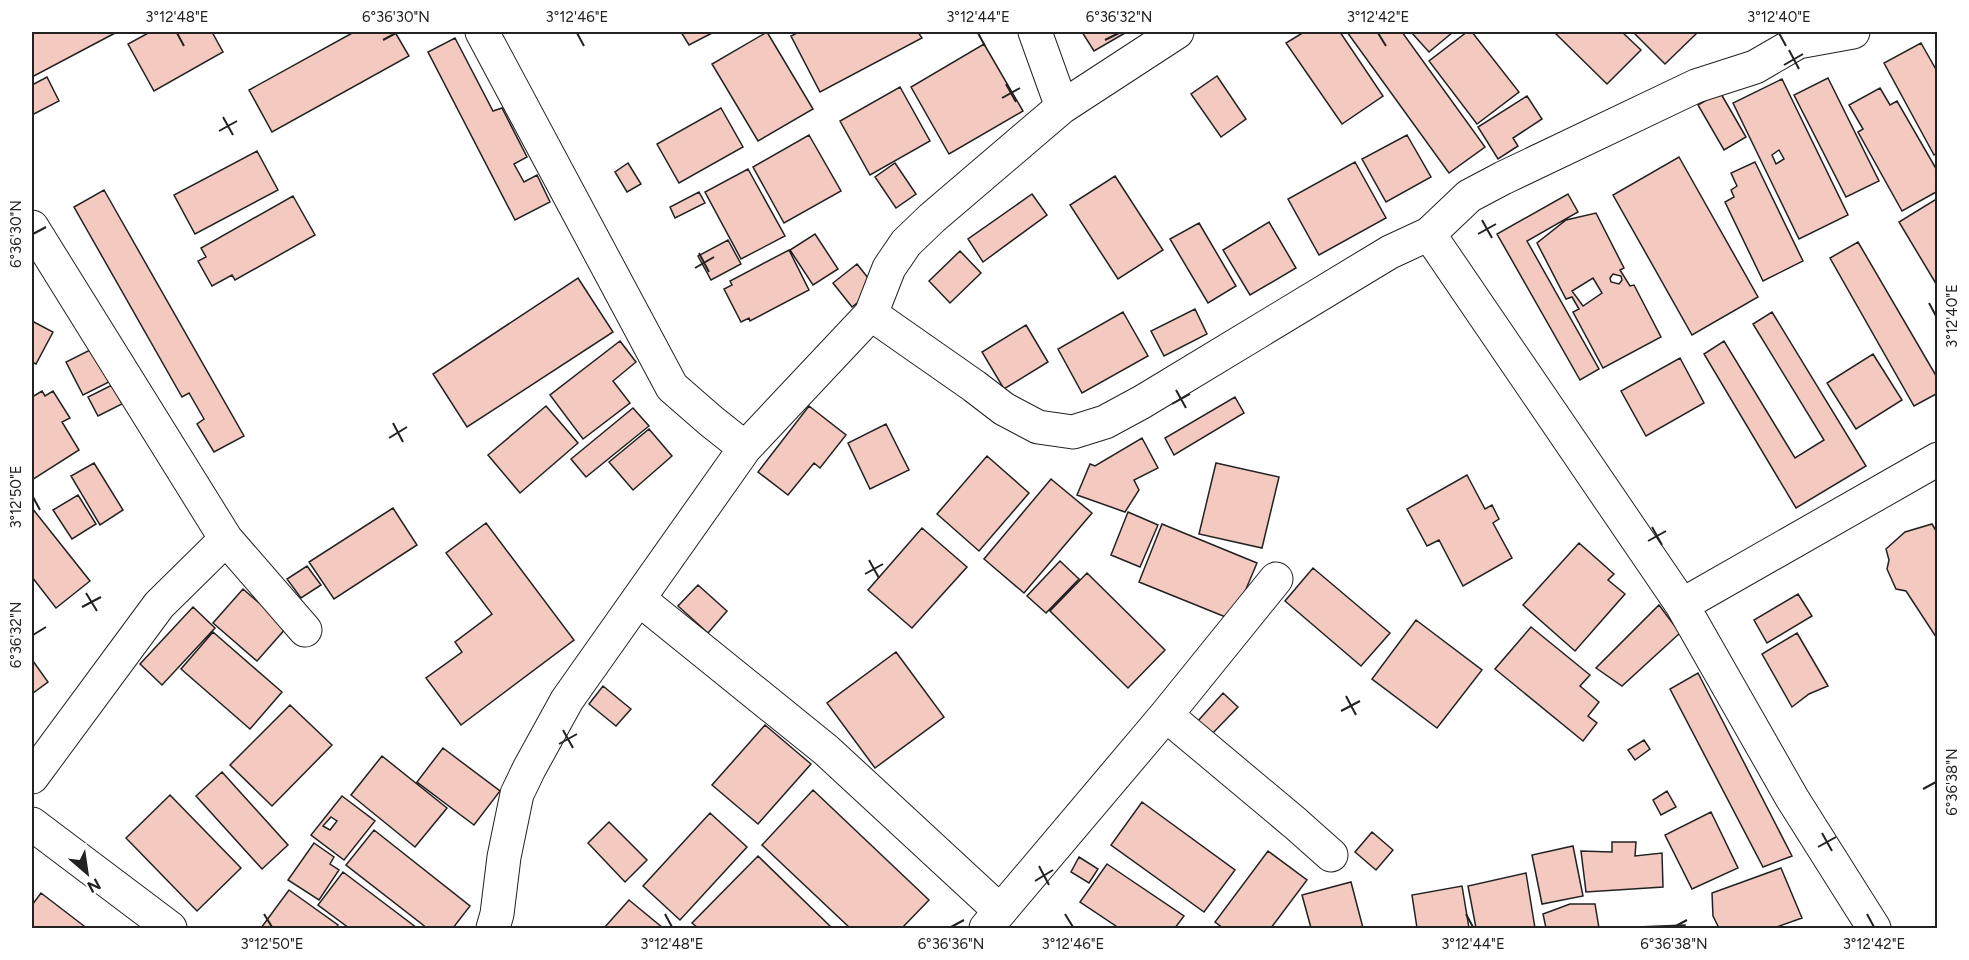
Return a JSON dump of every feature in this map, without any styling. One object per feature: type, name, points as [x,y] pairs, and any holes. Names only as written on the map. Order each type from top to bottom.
[{"type":"street","points":[[482,32],[672,387],[746,448]]},
{"type":"street","points":[[1035,32],[1062,107]]},
{"type":"street","points":[[493,928],[517,794],[567,700],[746,448],[871,314],[889,268],[906,243],[1062,107],[1177,32]]},
{"type":"street","points":[[871,314],[974,386],[1004,410],[1038,428],[1073,432],[1105,422],[1133,407],[1390,252],[1430,234],[1469,196],[1503,178],[1696,86],[1755,67],[1798,42],[1853,32]]},
{"type":"street","points":[[32,227],[226,539],[305,630]]},
{"type":"street","points":[[1430,234],[1682,605],[1792,798],[1874,928]]},
{"type":"street","points":[[1682,605],[1938,459]]},
{"type":"street","points":[[32,777],[159,605],[226,539]]},
{"type":"street","points":[[639,599],[826,750],[992,920],[1166,715],[1276,579]]},
{"type":"street","points":[[1166,715],[1331,855]]},
{"type":"street","points":[[32,824],[170,928]]},
{"type":"building","points":[[32,32],[117,32],[32,77]]},
{"type":"building","points":[[150,32],[212,32],[223,52],[154,91],[128,44]]},
{"type":"building","points":[[354,32],[395,32],[409,56],[272,132],[249,90]]},
{"type":"building","points":[[681,32],[714,32],[689,45]]},
{"type":"building","points":[[767,32],[813,109],[758,141],[712,64]]},
{"type":"building","points":[[799,32],[918,32],[922,38],[820,92],[791,36]]},
{"type":"building","points":[[1082,32],[1124,32],[1125,33],[1094,51]]},
{"type":"building","points":[[1304,32],[1340,32],[1383,96],[1342,124],[1286,43]]},
{"type":"building","points":[[1347,32],[1402,32],[1485,147],[1449,173]]},
{"type":"building","points":[[1411,32],[1453,32],[1429,52]]},
{"type":"building","points":[[1467,32],[1472,32],[1519,92],[1477,124],[1429,61]]},
{"type":"building","points":[[1554,32],[1622,32],[1641,50],[1607,84]]},
{"type":"building","points":[[1633,32],[1698,32],[1665,64]]},
{"type":"building","points":[[455,38],[493,111],[502,108],[527,157],[514,164],[524,182],[537,175],[550,202],[515,220],[428,52]]},
{"type":"building","points":[[1921,43],[1938,73],[1938,152],[1934,155],[1884,63]]},
{"type":"building","points":[[984,44],[1023,111],[949,154],[911,87]]},
{"type":"building","points":[[1217,76],[1246,119],[1221,137],[1191,94]]},
{"type":"building","points":[[47,77],[59,101],[32,115],[32,85]]},
{"type":"building","points":[[1828,78],[1879,181],[1846,197],[1794,95]]},
{"type":"building","points":[[1782,79],[1848,215],[1799,239],[1733,103]],"holes":[[[1779,150],[1784,159],[1776,164],[1772,155]]]},
{"type":"building","points":[[900,87],[930,141],[870,175],[840,121]]},
{"type":"building","points":[[1880,88],[1890,105],[1897,101],[1938,172],[1938,191],[1902,211],[1858,132],[1863,129],[1849,105]]},
{"type":"building","points":[[1720,92],[1746,137],[1724,150],[1698,105]]},
{"type":"building","points":[[1527,96],[1542,119],[1513,138],[1518,146],[1498,159],[1478,127]]},
{"type":"building","points":[[721,108],[743,147],[679,183],[657,144]]},
{"type":"building","points":[[809,135],[841,191],[784,223],[753,167]]},
{"type":"building","points":[[1407,135],[1431,177],[1386,202],[1362,159]]},
{"type":"building","points":[[257,151],[278,190],[195,234],[174,195]]},
{"type":"building","points":[[1679,157],[1758,297],[1692,335],[1613,195]]},
{"type":"building","points":[[1355,162],[1386,218],[1319,255],[1288,199]]},
{"type":"building","points":[[1755,162],[1803,261],[1763,281],[1725,202],[1734,197],[1731,190],[1737,186],[1731,173]]},
{"type":"building","points":[[628,163],[641,184],[627,192],[615,172]]},
{"type":"building","points":[[895,163],[916,194],[896,208],[875,177]]},
{"type":"building","points":[[748,169],[785,236],[741,259],[705,192]]},
{"type":"building","points":[[1115,176],[1163,250],[1118,279],[1070,205]]},
{"type":"building","points":[[104,190],[244,436],[214,452],[197,424],[204,419],[189,393],[182,397],[74,207]]},
{"type":"building","points":[[699,192],[705,203],[675,218],[670,207]]},
{"type":"building","points":[[1032,194],[1047,215],[983,262],[968,239]]},
{"type":"building","points":[[1568,194],[1578,212],[1527,241],[1599,369],[1580,380],[1497,234]]},
{"type":"building","points":[[293,196],[315,235],[235,280],[232,275],[212,286],[198,261],[206,257],[201,248]]},
{"type":"building","points":[[1938,198],[1938,287],[1899,222]]},
{"type":"building","points":[[1596,213],[1624,268],[1620,270],[1630,286],[1634,285],[1661,337],[1603,368],[1573,312],[1579,309],[1572,297],[1566,299],[1537,243],[1566,220]],"holes":[[[1613,274],[1621,276],[1622,280],[1619,284],[1611,282],[1610,278]],[[1593,278],[1602,293],[1583,306],[1572,291]]]},
{"type":"building","points":[[1269,222],[1296,268],[1250,295],[1223,250]]},
{"type":"building","points":[[1199,223],[1236,286],[1208,303],[1170,239]]},
{"type":"building","points":[[815,234],[838,269],[813,285],[790,250]]},
{"type":"building","points":[[728,240],[741,264],[711,280],[698,256]]},
{"type":"building","points":[[1858,242],[1938,379],[1938,393],[1914,406],[1830,258]]},
{"type":"building","points":[[789,250],[809,290],[750,321],[749,318],[741,322],[724,289],[732,285],[730,281]]},
{"type":"building","points":[[960,251],[981,273],[950,303],[929,281]]},
{"type":"building","points":[[857,264],[876,288],[852,307],[833,283]]},
{"type":"building","points":[[578,278],[613,332],[467,427],[433,374]]},
{"type":"building","points":[[1195,309],[1207,334],[1164,356],[1151,331]]},
{"type":"building","points":[[1123,312],[1148,356],[1082,393],[1058,349]]},
{"type":"building","points":[[1772,312],[1866,466],[1796,508],[1704,354],[1724,341],[1795,458],[1824,440],[1753,324]]},
{"type":"building","points":[[32,321],[53,332],[36,364],[32,362]]},
{"type":"building","points":[[1026,325],[1048,362],[1004,389],[982,352]]},
{"type":"building","points":[[620,341],[636,362],[613,381],[630,403],[583,439],[550,395]]},
{"type":"building","points":[[94,348],[111,381],[83,395],[66,362]]},
{"type":"building","points":[[1873,354],[1902,400],[1856,429],[1827,383]]},
{"type":"building","points":[[1680,358],[1704,403],[1646,436],[1621,391]]},
{"type":"building","points":[[112,385],[122,404],[98,416],[88,397]]},
{"type":"building","points":[[42,391],[45,396],[53,391],[70,418],[62,422],[79,450],[32,480],[32,397]]},
{"type":"building","points":[[1235,397],[1244,413],[1174,455],[1165,438]]},
{"type":"building","points":[[546,406],[578,443],[520,493],[488,455]]},
{"type":"building","points":[[809,406],[846,435],[820,468],[814,463],[788,495],[758,472]]},
{"type":"building","points":[[633,408],[649,426],[586,477],[571,459]]},
{"type":"building","points":[[886,424],[909,470],[870,489],[848,443]]},
{"type":"building","points":[[649,429],[672,456],[633,490],[609,462]]},
{"type":"building","points":[[1142,438],[1158,468],[1134,480],[1139,490],[1125,512],[1077,495],[1090,464],[1095,466]]},
{"type":"building","points":[[987,456],[1029,493],[979,551],[937,514]]},
{"type":"building","points":[[94,463],[123,510],[100,525],[71,476]]},
{"type":"building","points":[[1216,463],[1279,477],[1262,548],[1199,534]]},
{"type":"building","points":[[1467,475],[1485,509],[1492,505],[1499,519],[1493,523],[1512,558],[1463,586],[1439,540],[1427,546],[1407,509]]},
{"type":"building","points":[[1051,479],[1092,513],[1024,593],[984,559]]},
{"type":"building","points":[[78,495],[96,524],[72,539],[53,510]]},
{"type":"building","points":[[32,508],[90,581],[56,608],[32,577]]},
{"type":"building","points":[[393,508],[417,545],[334,599],[309,562]]},
{"type":"building","points":[[1128,512],[1158,525],[1140,567],[1111,555]]},
{"type":"building","points":[[486,523],[574,640],[461,725],[426,678],[462,652],[455,642],[492,614],[446,553]]},
{"type":"building","points":[[1162,524],[1257,563],[1233,620],[1139,582]]},
{"type":"building","points":[[1932,524],[1938,534],[1938,640],[1906,591],[1896,589],[1887,569],[1889,560],[1886,549],[1905,532]]},
{"type":"building","points":[[922,528],[967,567],[912,628],[868,590]]},
{"type":"building","points":[[1579,543],[1614,574],[1608,580],[1625,594],[1575,651],[1523,605]]},
{"type":"building","points":[[1060,561],[1079,579],[1046,613],[1027,596]]},
{"type":"building","points":[[307,566],[321,585],[301,598],[287,579]]},
{"type":"building","points":[[1313,568],[1390,633],[1361,666],[1285,601]]},
{"type":"building","points":[[1087,573],[1165,650],[1128,688],[1050,611]]},
{"type":"building","points":[[698,585],[727,611],[708,633],[678,606]]},
{"type":"building","points":[[243,589],[287,627],[257,661],[213,623]]},
{"type":"building","points":[[1798,594],[1812,616],[1767,643],[1754,620]]},
{"type":"building","points":[[1659,605],[1680,633],[1622,686],[1596,668]]},
{"type":"building","points":[[193,607],[215,628],[162,685],[140,664]]},
{"type":"building","points":[[1416,620],[1482,670],[1437,728],[1372,679]]},
{"type":"building","points":[[1531,627],[1590,675],[1580,686],[1599,702],[1588,716],[1597,723],[1583,741],[1495,669]]},
{"type":"building","points":[[213,632],[282,692],[250,729],[181,669]]},
{"type":"building","points":[[1797,633],[1828,686],[1809,694],[1792,707],[1762,654]]},
{"type":"building","points":[[896,652],[944,717],[875,768],[827,703]]},
{"type":"building","points":[[32,662],[48,682],[33,693]]},
{"type":"building","points":[[1698,673],[1792,856],[1763,867],[1670,689]]},
{"type":"building","points":[[603,686],[631,709],[616,726],[589,704]]},
{"type":"building","points":[[1223,693],[1238,707],[1211,735],[1197,722]]},
{"type":"building","points":[[290,705],[332,745],[272,806],[230,765]]},
{"type":"building","points":[[765,725],[811,764],[758,824],[712,785]]},
{"type":"building","points":[[1644,740],[1650,749],[1635,760],[1628,750]]},
{"type":"building","points":[[443,748],[500,791],[474,825],[417,782]]},
{"type":"building","points":[[382,756],[447,808],[415,847],[351,795]]},
{"type":"building","points":[[222,772],[288,845],[262,869],[196,796]]},
{"type":"building","points":[[813,790],[929,900],[902,928],[850,928],[762,845]]},
{"type":"building","points":[[1667,791],[1676,807],[1661,815],[1653,800]]},
{"type":"building","points":[[170,795],[241,868],[197,911],[126,838]]},
{"type":"building","points":[[342,796],[375,821],[344,860],[311,835]],"holes":[[[331,817],[337,821],[330,830],[323,826]]]},
{"type":"building","points":[[1142,802],[1235,870],[1204,912],[1111,845]]},
{"type":"building","points":[[1711,812],[1738,868],[1692,889],[1665,835]]},
{"type":"building","points":[[710,813],[747,847],[680,920],[643,886]]},
{"type":"building","points":[[609,822],[647,860],[625,882],[588,843]]},
{"type":"building","points":[[374,830],[470,906],[453,928],[427,928],[346,865]]},
{"type":"building","points":[[1372,832],[1393,850],[1376,870],[1355,852]]},
{"type":"building","points":[[1612,842],[1636,842],[1635,856],[1662,853],[1663,887],[1586,892],[1581,851],[1612,852]]},
{"type":"building","points":[[314,843],[334,857],[330,864],[339,870],[319,900],[288,880]]},
{"type":"building","points":[[1573,846],[1583,896],[1542,904],[1532,855]]},
{"type":"building","points":[[1268,851],[1307,880],[1271,928],[1223,928],[1215,922]]},
{"type":"building","points":[[758,856],[832,928],[698,928],[692,923]]},
{"type":"building","points":[[1079,857],[1098,869],[1089,883],[1071,872]]},
{"type":"building","points":[[1107,864],[1184,916],[1175,928],[1119,928],[1080,902]]},
{"type":"building","points":[[1781,868],[1802,918],[1774,928],[1719,928],[1713,916],[1712,893]]},
{"type":"building","points":[[343,872],[417,928],[349,928],[318,905]]},
{"type":"building","points":[[1526,873],[1535,928],[1476,928],[1468,886]]},
{"type":"building","points":[[1351,882],[1363,928],[1311,928],[1302,895]]},
{"type":"building","points":[[1462,886],[1469,928],[1417,928],[1412,895]]},
{"type":"building","points":[[289,890],[338,925],[336,928],[261,928]]},
{"type":"building","points":[[41,893],[84,926],[82,928],[32,928],[32,905]]},
{"type":"building","points":[[629,900],[663,928],[604,928]]},
{"type":"building","points":[[1570,904],[1595,904],[1599,928],[1546,928],[1543,914]]},
{"type":"building","points":[[1685,925],[1685,928],[1638,927]]}]
